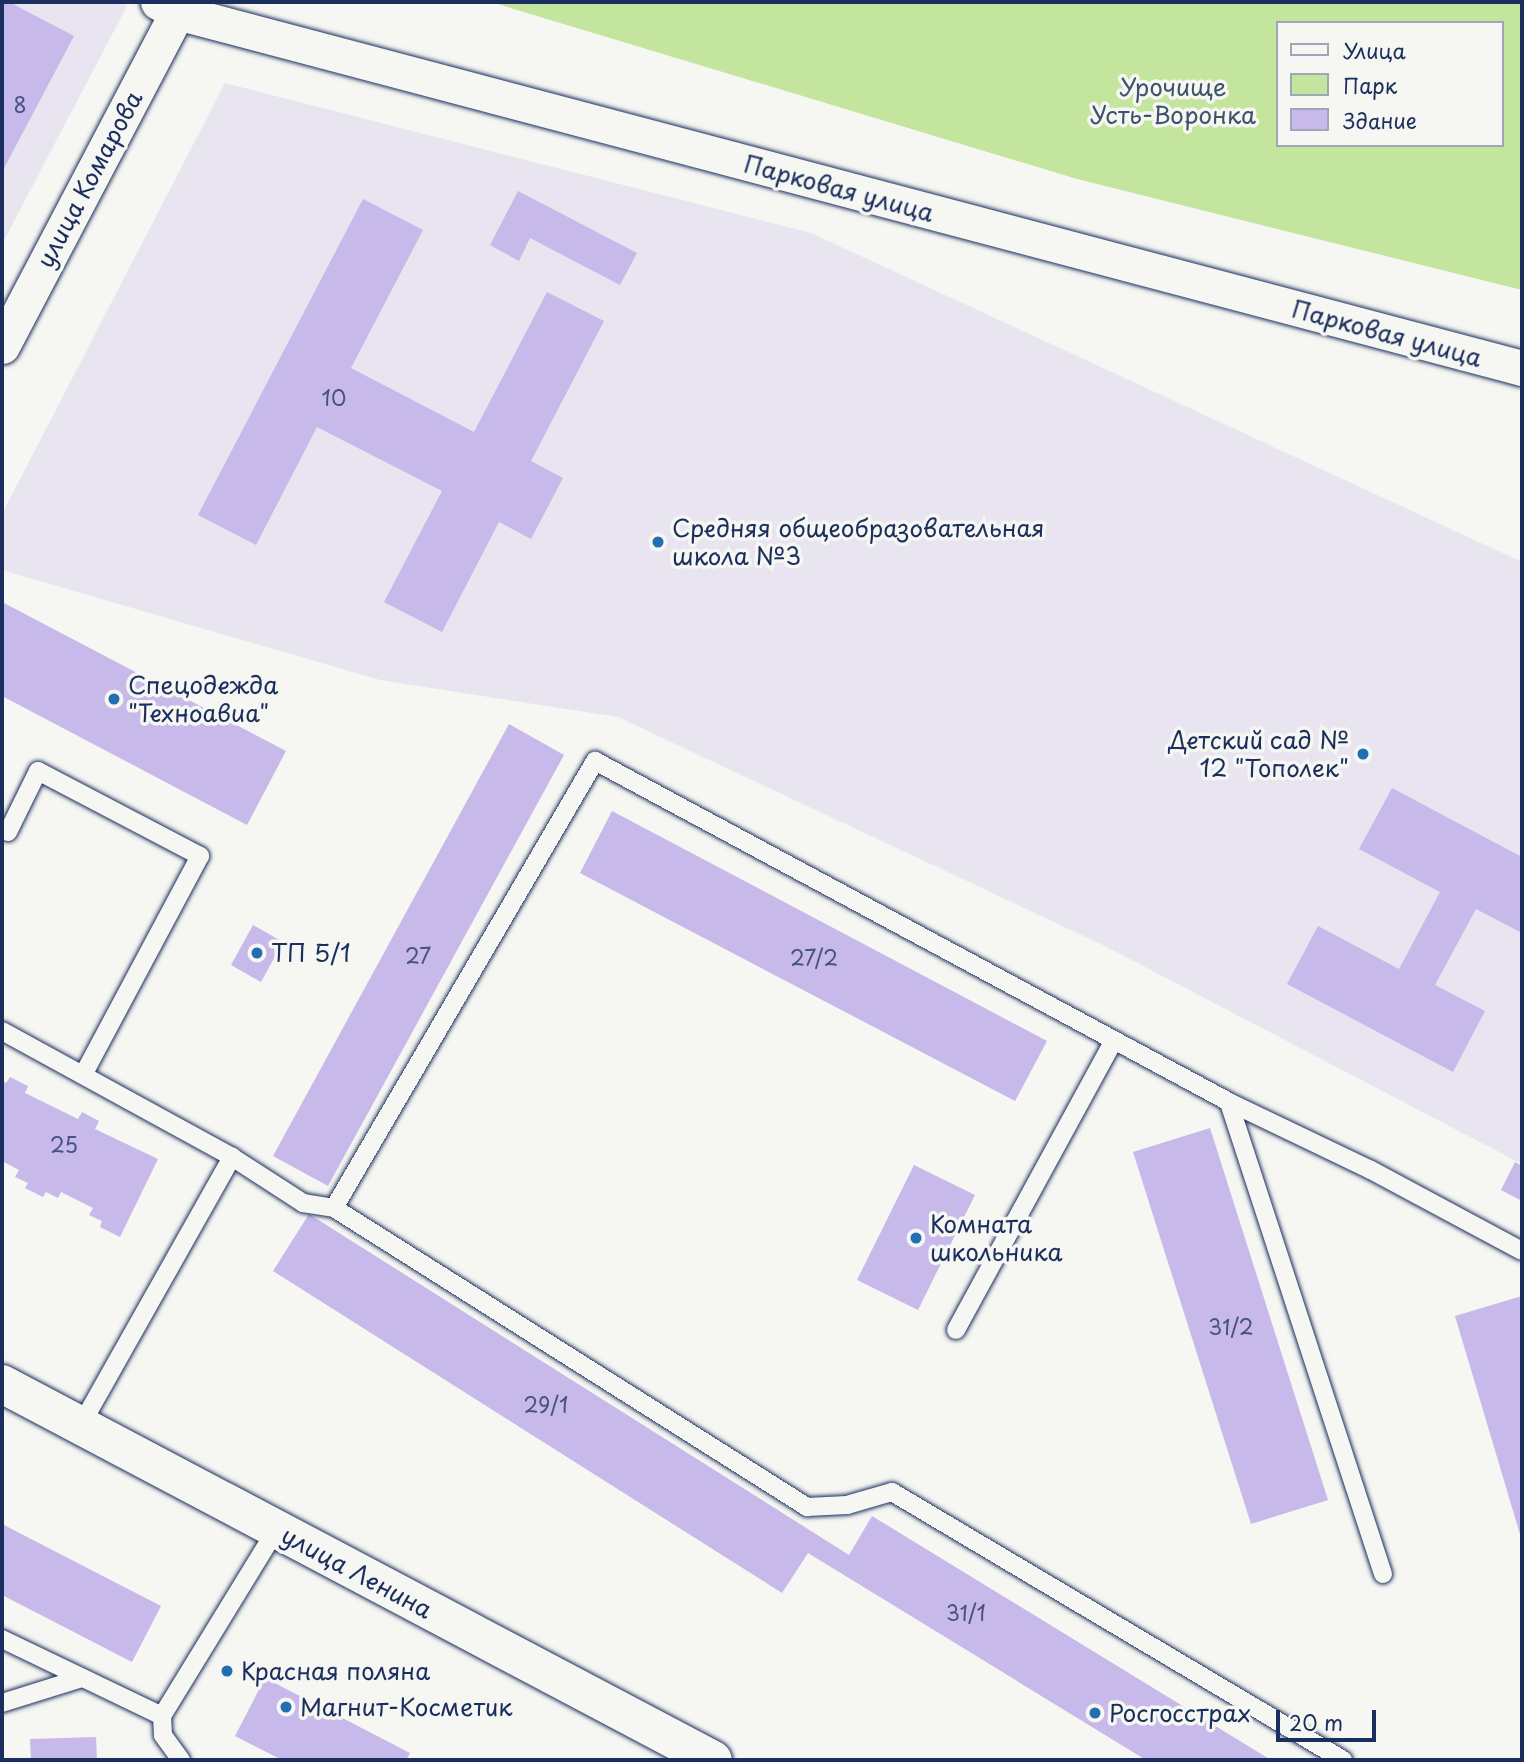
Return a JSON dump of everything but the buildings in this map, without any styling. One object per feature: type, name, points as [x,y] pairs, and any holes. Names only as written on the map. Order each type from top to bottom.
[{"type":"main road","name":"улица Ленина","points":[[2,1384],[713,1760]]},
{"type":"street","name":"улица Комарова","points":[[2,346],[168,7]]},
{"type":"street","name":"Парковая улица","points":[[168,7],[1522,368]]},
{"type":"lane","points":[[334,1208],[595,761],[1229,1102],[1371,1170],[1522,1251]]},
{"type":"lane","points":[[4,835],[38,771],[200,856],[83,1075]]},
{"type":"lane","points":[[2,1031],[232,1157],[303,1203],[334,1208],[807,1507],[847,1505],[892,1492],[1343,1760]]},
{"type":"lane","points":[[956,1330],[1114,1040]]},
{"type":"lane","points":[[1229,1102],[1383,1574]]},
{"type":"lane","points":[[81,1424],[232,1157]]},
{"type":"lane","points":[[181,1760],[163,1735],[162,1716],[276,1530]]},
{"type":"lane","points":[[2,1639],[162,1716]]},
{"type":"lane","points":[[2,1703],[82,1678]]},
{"type":"shaded area","points":[[2,2],[119,2],[127,6],[2,244]]},
{"type":"shaded area","name":"Средняя общеобразовательная школа №3","points":[[225,83],[811,233],[1522,562],[1522,1164],[1105,946],[618,717],[380,680],[2,570],[2,514]]},
{"type":"green space","name":"Урочище Усть-Воронка","points":[[491,2],[1522,2],[1522,290],[1077,179]]},
{"type":"place","name":"Средняя общеобразовательная школа №3","points":[[658,542]]},
{"type":"place","name":"Спецодежда \"Техноавиа\"","points":[[114,699]]},
{"type":"place","name":"Детский сад № 12 \"Тополек\"","points":[[1363,754]]},
{"type":"place","name":"ТП 5/1","points":[[257,953]]},
{"type":"place","name":"Комната школьника","points":[[916,1238]]},
{"type":"place","name":"Красная поляна","points":[[227,1671]]},
{"type":"place","name":"Магнит-Косметик","points":[[286,1707]]},
{"type":"place","name":"Росгосстрах","points":[[1095,1713]]}]
